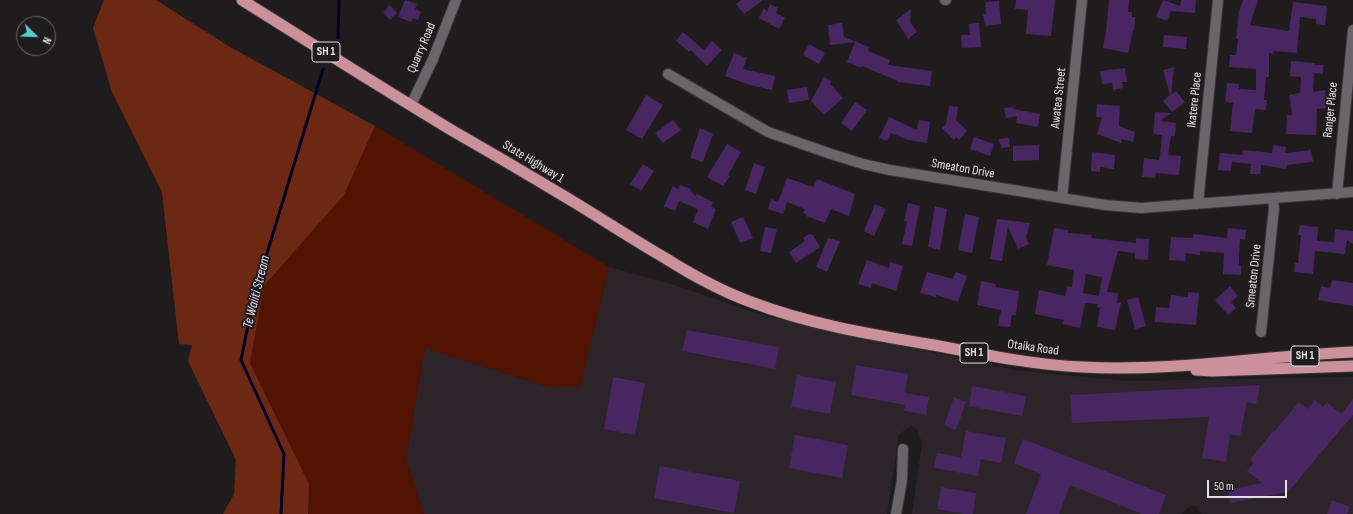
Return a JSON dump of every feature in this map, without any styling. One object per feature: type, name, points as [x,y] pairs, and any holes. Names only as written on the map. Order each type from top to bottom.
[{"type":"highway","name":"State Highway 1","points":[[242,0],[411,105],[644,246],[712,285],[748,302],[820,324]]},
{"type":"highway","name":"Otaika Road","points":[[820,324],[883,337],[1046,364],[1083,367],[1172,367],[1353,352]]},
{"type":"highway","name":"Otaika Road","points":[[1172,367],[1212,371],[1353,366]]},
{"type":"street","name":"Quarry Road","points":[[411,105],[433,59],[456,0]]},
{"type":"street","name":"Awatea Street","points":[[1062,198],[1082,0]]},
{"type":"street","name":"Ikatere Place","points":[[1198,204],[1218,0]]},
{"type":"street","name":"Ranger Place","points":[[1337,194],[1353,30]]},
{"type":"street","name":"Smeaton Drive","points":[[668,74],[760,129],[824,152],[863,164],[890,170],[1062,198],[1141,208],[1353,192]]},
{"type":"street","name":"Smeaton Drive","points":[[1261,332],[1274,208],[1273,198]]},
{"type":"street","points":[[896,514],[902,480],[903,449]]},
{"type":"shaded area","points":[[104,0],[156,0],[230,47],[375,126],[344,195],[264,286],[250,363],[309,484],[308,514],[223,514],[234,494],[236,460],[188,361],[192,345],[179,344],[162,192],[112,92],[93,28]]},
{"type":"shaded area","points":[[375,126],[609,267],[580,387],[549,387],[425,348],[406,459],[424,514],[308,514],[309,484],[250,363],[264,286],[344,195]]},
{"type":"shaded area","points":[[609,267],[671,284],[762,315],[1014,370],[1124,381],[1353,377],[1353,514],[1202,514],[1195,506],[1190,506],[1182,514],[912,514],[922,444],[918,430],[911,426],[899,434],[887,514],[424,514],[406,459],[425,348],[549,387],[580,387]]},
{"type":"building","points":[[405,0],[417,4],[415,9],[421,12],[418,20],[413,18],[411,22],[398,17]]},
{"type":"building","points":[[741,0],[763,0],[744,14],[736,4]]},
{"type":"building","points":[[1016,0],[1055,0],[1051,36],[1026,34],[1028,10],[1015,9]]},
{"type":"building","points":[[1109,0],[1129,0],[1128,12],[1132,12],[1132,17],[1135,17],[1134,31],[1128,53],[1103,48]]},
{"type":"building","points":[[1163,0],[1180,6],[1181,0],[1196,0],[1195,13],[1171,11],[1167,21],[1156,17]]},
{"type":"building","points":[[1243,0],[1258,0],[1250,25],[1289,31],[1293,2],[1327,6],[1325,25],[1316,24],[1316,19],[1300,17],[1297,53],[1274,51],[1273,54],[1269,53],[1269,77],[1266,77],[1264,100],[1267,100],[1266,110],[1255,109],[1252,133],[1230,131],[1233,103],[1225,102],[1227,83],[1239,84],[1239,89],[1256,90],[1256,69],[1229,67],[1230,55],[1236,55],[1239,12]]},
{"type":"building","points":[[999,1],[1001,24],[985,26],[983,14],[986,14],[985,2]]},
{"type":"building","points":[[770,4],[778,8],[776,13],[785,18],[779,29],[759,18],[764,8],[767,12]]},
{"type":"building","points":[[390,5],[397,13],[390,20],[383,12]]},
{"type":"building","points":[[911,9],[910,22],[917,32],[910,37],[909,40],[896,20]]},
{"type":"building","points":[[842,23],[844,37],[869,47],[868,51],[890,60],[888,65],[932,71],[930,86],[898,82],[862,66],[861,68],[847,62],[855,42],[830,45],[828,25]]},
{"type":"building","points":[[979,23],[981,47],[962,48],[961,35],[970,35],[969,24]]},
{"type":"building","points":[[683,32],[704,50],[712,41],[722,50],[707,66],[691,50],[689,52],[676,41]]},
{"type":"building","points":[[1164,35],[1187,37],[1186,49],[1163,47]]},
{"type":"building","points":[[809,44],[825,53],[819,64],[803,55]]},
{"type":"building","points":[[734,53],[747,58],[743,69],[775,76],[772,90],[750,85],[725,76]]},
{"type":"building","points":[[1291,61],[1323,65],[1323,74],[1314,73],[1313,92],[1325,90],[1327,108],[1317,109],[1316,135],[1286,134],[1287,115],[1292,115],[1289,95],[1300,93],[1301,77],[1290,76]]},
{"type":"building","points":[[1174,67],[1171,95],[1176,91],[1185,102],[1172,112],[1163,101],[1170,95],[1163,70]]},
{"type":"building","points":[[1125,68],[1127,82],[1122,82],[1123,88],[1113,90],[1112,83],[1102,84],[1100,71]]},
{"type":"building","points":[[824,77],[831,81],[830,84],[843,98],[824,115],[811,101]]},
{"type":"building","points":[[807,87],[809,100],[789,103],[787,90]]},
{"type":"building","points":[[646,95],[663,105],[642,139],[626,130]]},
{"type":"building","points":[[855,102],[867,110],[852,131],[841,123]]},
{"type":"building","points":[[1097,104],[1120,106],[1119,126],[1135,132],[1133,142],[1122,139],[1121,143],[1097,134],[1102,117],[1096,117]]},
{"type":"building","points":[[949,106],[958,107],[956,120],[967,131],[959,140],[956,137],[954,140],[942,128],[946,124]]},
{"type":"building","points":[[1013,107],[1013,109],[1040,114],[1038,127],[1016,123],[1017,116],[1006,118],[1004,108]]},
{"type":"building","points":[[1155,112],[1171,113],[1160,121],[1176,123],[1175,136],[1171,136],[1168,155],[1181,156],[1179,175],[1156,173],[1155,178],[1142,177],[1144,158],[1159,160],[1160,156],[1162,135],[1153,134]]},
{"type":"building","points":[[889,117],[917,130],[919,120],[930,122],[927,143],[908,140],[891,133],[887,141],[879,138]]},
{"type":"building","points":[[673,120],[681,130],[663,143],[655,133]]},
{"type":"building","points":[[700,128],[713,134],[703,162],[690,158]]},
{"type":"building","points":[[974,137],[994,144],[990,156],[970,149]]},
{"type":"building","points":[[1009,138],[1010,147],[1001,148],[999,139]]},
{"type":"building","points":[[727,144],[741,152],[728,175],[730,176],[723,186],[707,177]]},
{"type":"building","points":[[1039,145],[1039,160],[1013,161],[1013,146]]},
{"type":"building","points":[[1273,145],[1286,147],[1285,153],[1311,150],[1313,162],[1287,165],[1286,169],[1261,165],[1260,174],[1250,174],[1251,164],[1232,162],[1231,171],[1218,170],[1220,153],[1242,155],[1243,150],[1272,153]]},
{"type":"building","points":[[1092,152],[1115,155],[1114,169],[1100,167],[1100,172],[1091,171]]},
{"type":"building","points":[[754,163],[765,167],[756,194],[745,190]]},
{"type":"building","points":[[643,164],[654,171],[641,191],[630,184]]},
{"type":"building","points":[[787,178],[813,187],[817,179],[855,194],[849,216],[831,209],[825,223],[806,216],[806,214],[803,213],[805,209],[787,202],[783,214],[768,209],[771,199],[778,202]]},
{"type":"building","points":[[680,185],[691,189],[690,191],[696,196],[697,194],[713,202],[711,207],[716,209],[708,229],[693,222],[698,209],[679,201],[675,211],[664,206],[673,186],[678,189]]},
{"type":"building","points":[[908,203],[920,206],[912,246],[902,244],[907,222],[904,221]]},
{"type":"building","points":[[875,204],[886,209],[874,236],[864,231]]},
{"type":"building","points":[[935,206],[947,209],[940,250],[928,247]]},
{"type":"building","points":[[965,214],[979,217],[972,253],[958,250]]},
{"type":"building","points":[[743,217],[753,238],[740,243],[731,222]]},
{"type":"building","points":[[997,219],[1030,223],[1026,237],[1029,244],[1018,249],[1008,227],[1002,261],[990,259]]},
{"type":"building","points":[[1300,225],[1318,227],[1317,241],[1334,242],[1335,229],[1353,231],[1353,244],[1347,240],[1345,254],[1315,251],[1313,274],[1294,272],[1295,263],[1298,263],[1301,235],[1298,235]]},
{"type":"building","points":[[765,227],[777,229],[771,253],[760,251]]},
{"type":"building","points":[[1054,228],[1068,230],[1068,233],[1092,235],[1091,238],[1136,243],[1136,238],[1149,239],[1148,260],[1135,259],[1135,253],[1118,251],[1107,292],[1118,293],[1117,303],[1121,302],[1115,330],[1097,327],[1100,308],[1097,307],[1098,304],[1085,303],[1080,328],[1063,324],[1064,320],[1035,314],[1039,290],[1065,296],[1067,286],[1072,287],[1074,270],[1047,265]],"holes":[[[1086,274],[1102,277],[1099,296],[1083,293]]]},
{"type":"building","points":[[1228,228],[1246,230],[1245,240],[1240,239],[1239,265],[1241,265],[1241,275],[1223,274],[1224,253],[1200,251],[1200,255],[1186,253],[1185,261],[1169,260],[1171,237],[1193,238],[1194,234],[1227,238]]},
{"type":"building","points":[[809,234],[813,235],[820,247],[796,263],[789,252],[805,241],[803,238]]},
{"type":"building","points":[[828,238],[840,241],[827,272],[816,267]]},
{"type":"building","points":[[867,260],[889,268],[890,262],[903,266],[896,291],[872,283],[871,288],[858,284]]},
{"type":"building","points":[[927,272],[953,279],[956,272],[967,276],[958,302],[936,295],[936,297],[920,293]]},
{"type":"building","points":[[1332,280],[1353,283],[1353,306],[1318,300],[1321,286],[1330,288]]},
{"type":"building","points":[[981,281],[996,284],[995,287],[1019,291],[1016,315],[1012,315],[1010,327],[998,326],[1001,310],[977,305]]},
{"type":"building","points":[[1230,286],[1238,296],[1231,302],[1236,308],[1228,315],[1215,300]]},
{"type":"building","points":[[1188,292],[1199,293],[1196,325],[1155,322],[1156,307],[1169,308],[1171,295],[1188,297]]},
{"type":"building","points":[[1138,297],[1146,326],[1135,329],[1127,300]]},
{"type":"building","points":[[687,330],[779,347],[775,369],[682,351]]},
{"type":"building","points":[[856,365],[908,374],[905,393],[929,397],[926,415],[904,411],[905,405],[851,395]]},
{"type":"building","points":[[797,375],[836,382],[830,414],[791,407]]},
{"type":"building","points":[[613,377],[645,383],[635,435],[604,429]]},
{"type":"building","points":[[1260,385],[1256,404],[1247,402],[1240,436],[1230,435],[1226,462],[1202,458],[1209,417],[1072,423],[1070,395]]},
{"type":"building","points":[[972,386],[1026,396],[1022,416],[969,406]]},
{"type":"building","points":[[954,397],[966,402],[956,430],[944,425]]},
{"type":"building","points":[[1353,399],[1353,415],[1288,492],[1230,503],[1228,490],[1262,483],[1247,471],[1254,463],[1250,460],[1299,402],[1308,409],[1315,400],[1323,407],[1327,402],[1341,414]]},
{"type":"building","points":[[966,431],[1006,438],[1001,463],[981,459],[978,476],[934,468],[937,453],[961,457]]},
{"type":"building","points":[[795,435],[848,445],[842,478],[789,468]]},
{"type":"building","points":[[1023,439],[1166,495],[1159,514],[1142,514],[1070,485],[1059,514],[1026,514],[1041,474],[1014,463]]},
{"type":"building","points":[[660,466],[740,481],[734,513],[654,498]]},
{"type":"building","points":[[941,487],[976,493],[973,514],[937,509]]},
{"type":"building","points":[[1332,500],[1350,507],[1347,514],[1327,514]]},
{"type":"waterway","name":"Te Waiiti Stream","points":[[338,38],[339,0]]},
{"type":"waterway","name":"Te Waiiti Stream","points":[[281,514],[284,454],[241,360],[254,296],[323,69]]}]
